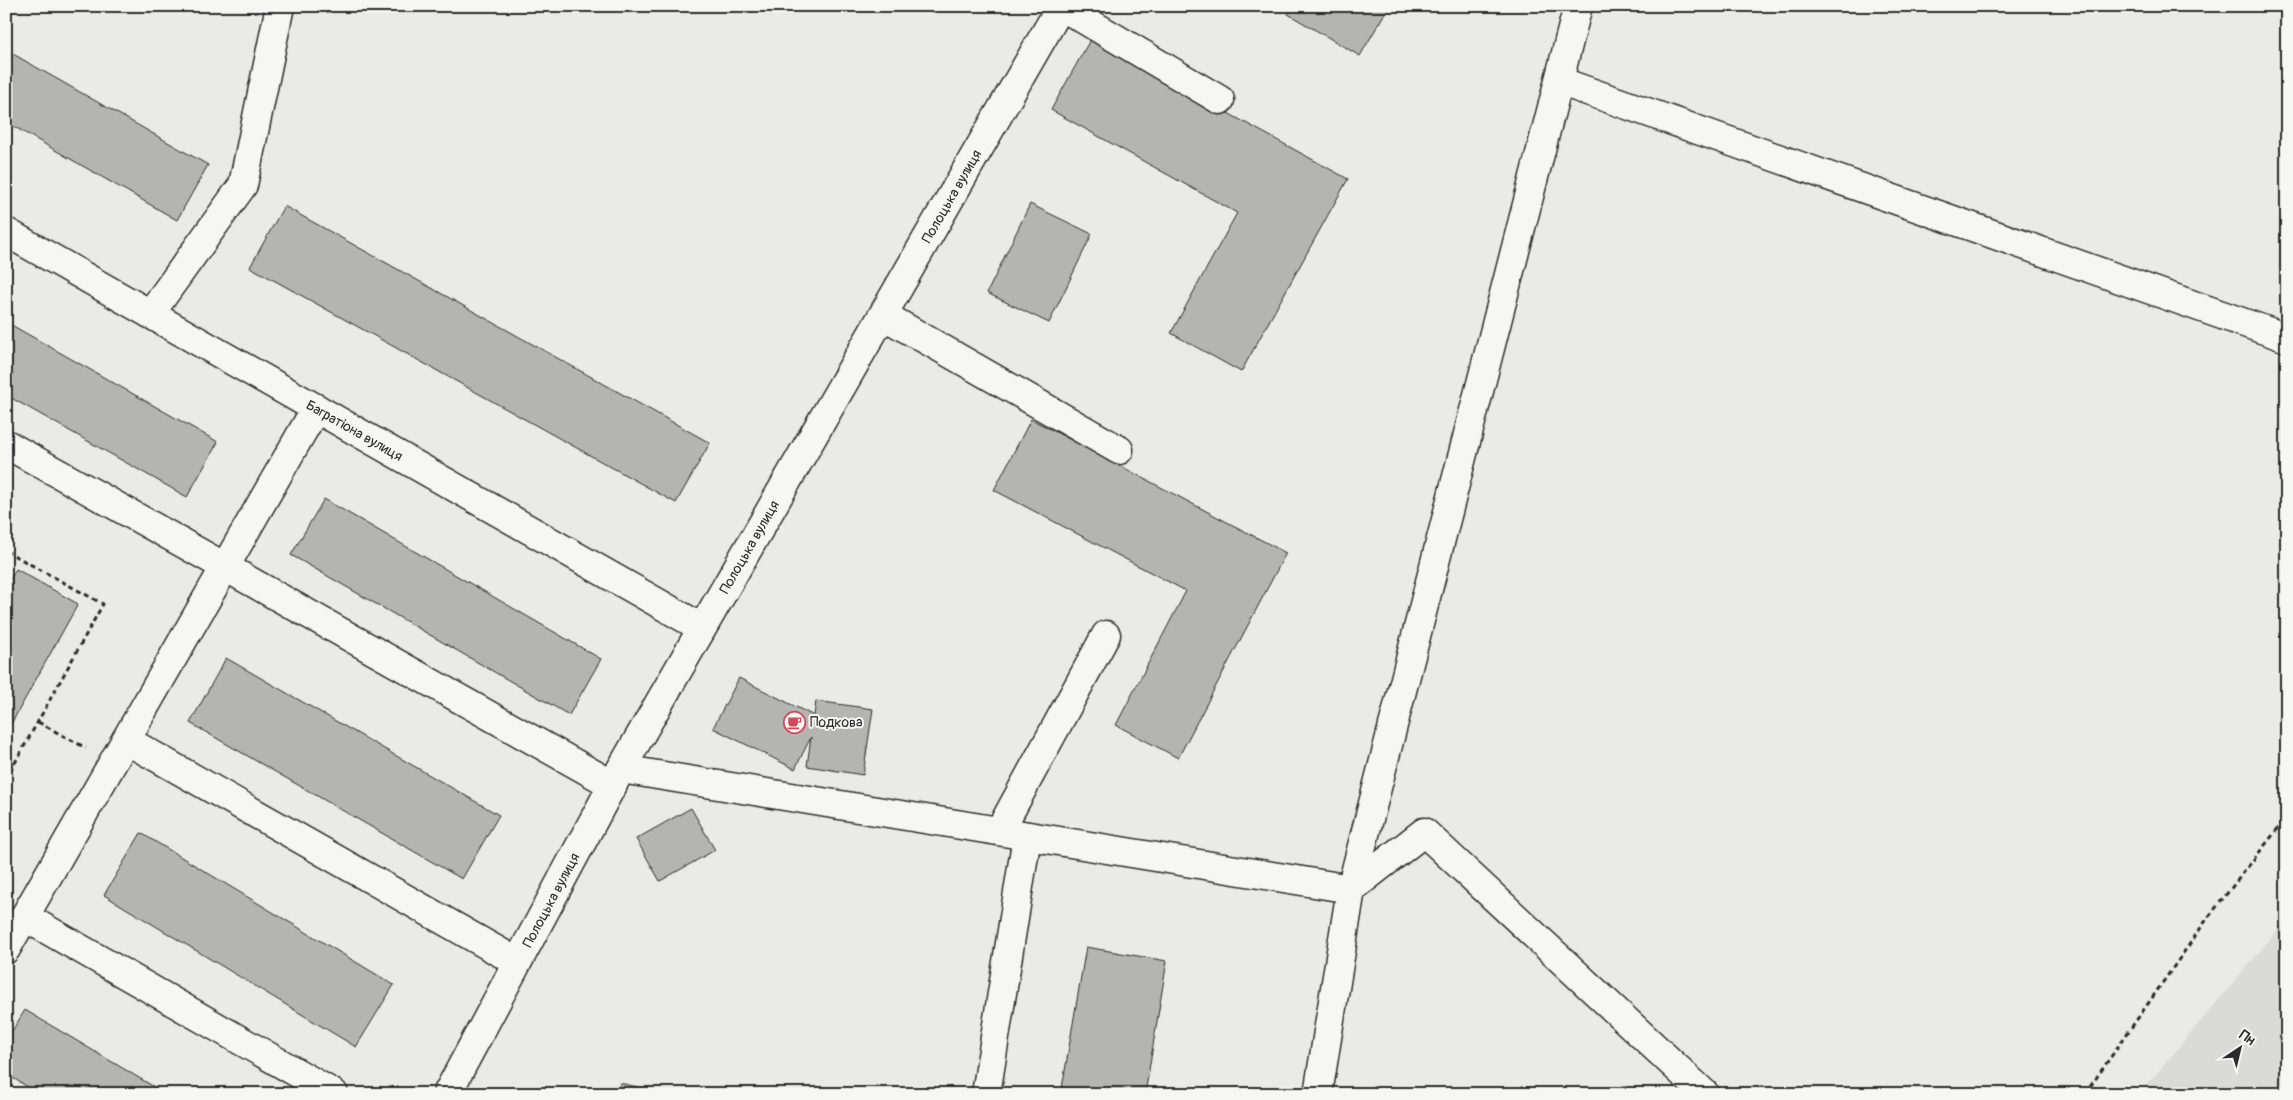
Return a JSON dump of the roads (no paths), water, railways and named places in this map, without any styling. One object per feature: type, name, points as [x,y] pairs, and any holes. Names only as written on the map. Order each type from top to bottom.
[{"type":"street","points":[[150,314],[244,185],[280,6]]},
{"type":"street","points":[[1061,6],[1220,100]]},
{"type":"street","name":"Полоцька вулиця","points":[[446,1094],[617,777],[1061,6]]},
{"type":"street","points":[[1318,1094],[1351,889],[1578,6]]},
{"type":"street","points":[[1559,81],[2287,338]]},
{"type":"street","name":"Багратіона вулиця","points":[[6,232],[702,628]]},
{"type":"street","points":[[883,315],[1119,450]]},
{"type":"street","points":[[6,949],[316,408]]},
{"type":"street","points":[[6,444],[226,566],[617,777],[1000,830],[1351,889],[1424,832],[1705,1094]]},
{"type":"street","points":[[1000,830],[1106,635]]},
{"type":"street","points":[[126,740],[517,962]]},
{"type":"street","points":[[986,1094],[1027,836]]},
{"type":"street","points":[[25,917],[334,1094]]},
{"type":"place","name":"Подкова","points":[[794,722]]}]
